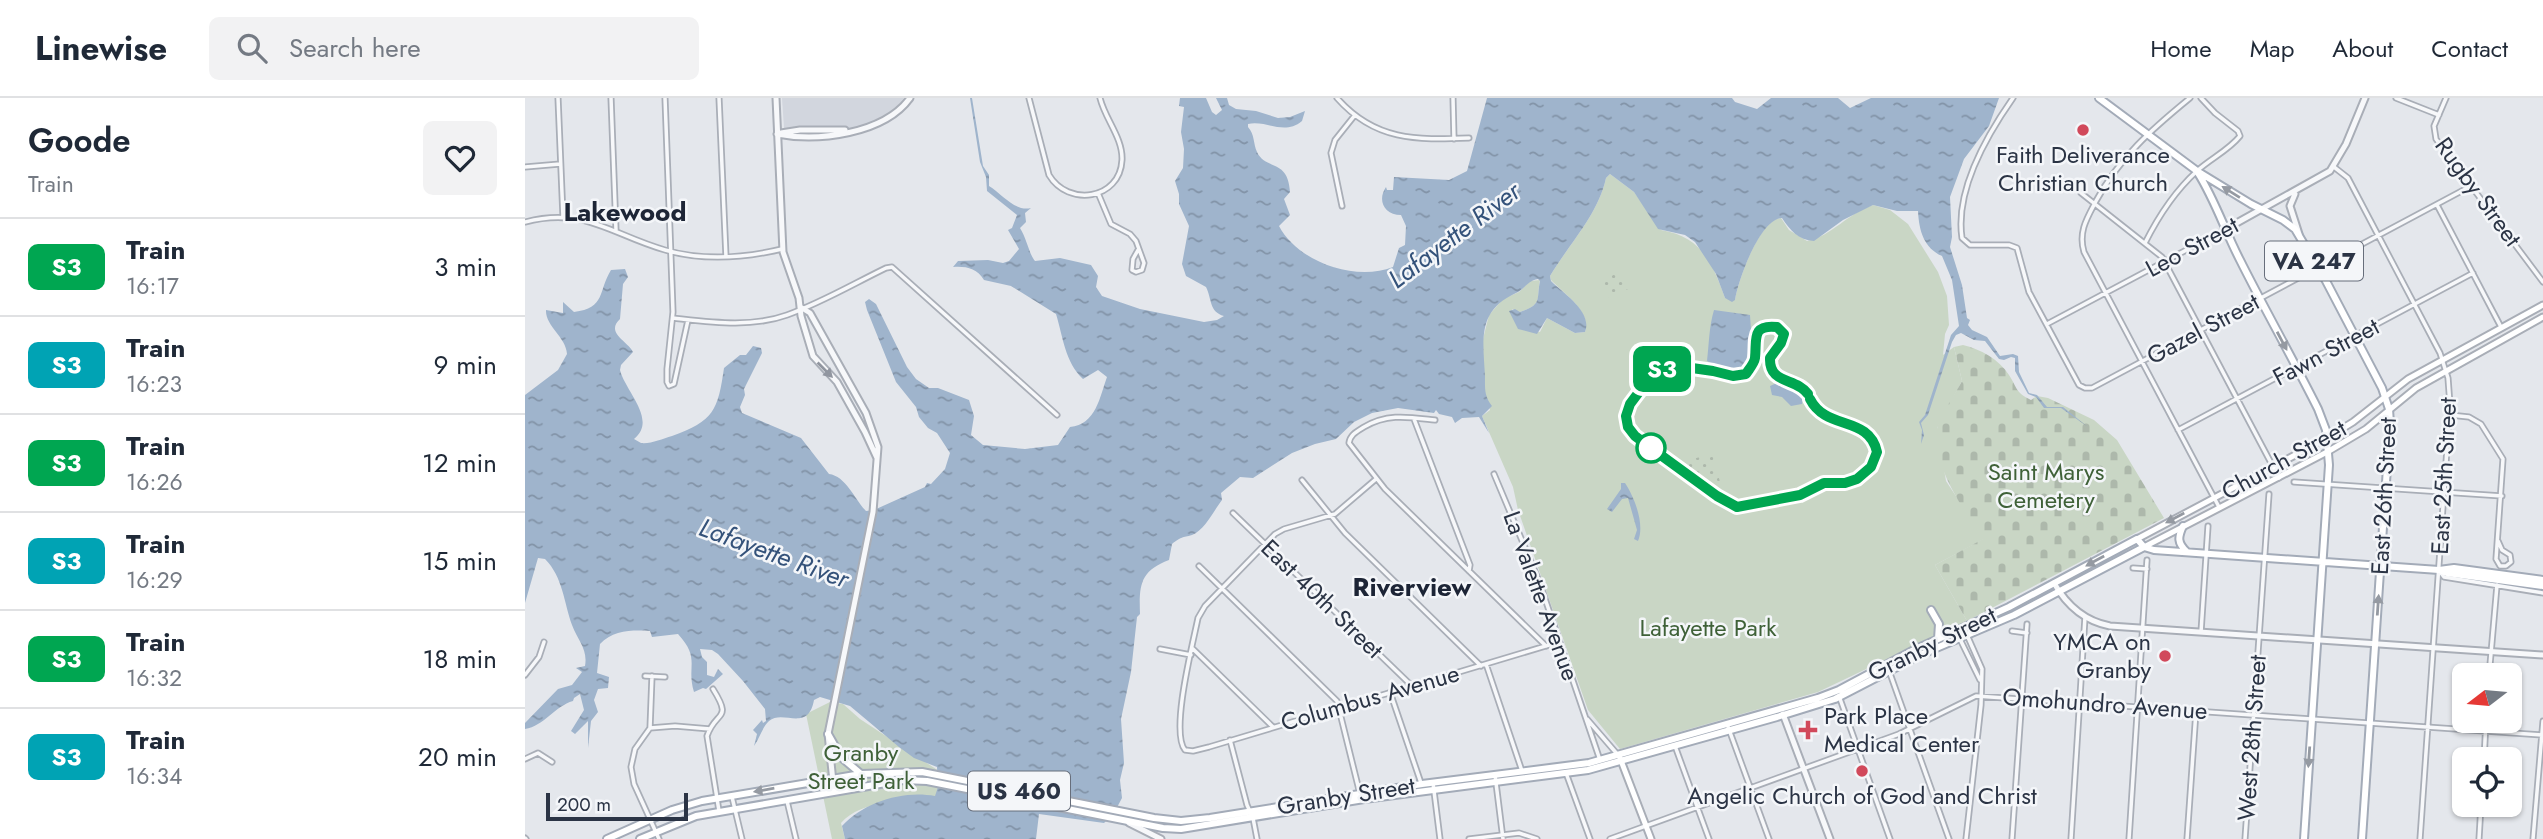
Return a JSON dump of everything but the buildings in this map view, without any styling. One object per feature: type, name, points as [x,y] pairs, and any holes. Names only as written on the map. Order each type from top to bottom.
[{"type":"main road","name":"East 26th Street","points":[[2099,98],[2197,171],[2289,224],[2299,234],[2355,336],[2389,409],[2375,645]]},
{"type":"main road","name":"VA 247","points":[[2197,171],[2212,197],[2224,230],[2318,409],[2327,438],[2328,484],[2304,839]]},
{"type":"main road","name":"Church Street","points":[[2054,583],[2327,438],[2354,422],[2408,379],[2543,305]]},
{"type":"main road","name":"Church Street","points":[[2059,592],[2329,451],[2366,429],[2416,388],[2543,317]]},
{"type":"main road","points":[[2183,526],[2179,541],[2188,553]]},
{"type":"main road","points":[[2137,539],[2144,547],[2154,551],[2439,570],[2543,586]]},
{"type":"main road","points":[[2439,570],[2466,569],[2543,580]]},
{"type":"main road","name":"Granby Street","points":[[607,839],[687,805],[731,795],[862,774],[914,771],[1181,829],[1423,787],[1566,773],[1838,694],[1938,639],[2054,583]]},
{"type":"main road","name":"Granby Street","points":[[1888,668],[1963,637],[2059,592]]},
{"type":"main road","points":[[1931,610],[1939,624],[1938,639]]},
{"type":"main road","name":"VA 247","points":[[2362,839],[2375,645]]},
{"type":"main road","points":[[828,734],[841,757],[862,774]]},
{"type":"main road","points":[[1620,758],[1651,839]]},
{"type":"main road","name":"Granby Street","points":[[1496,778],[1523,771],[1620,758]]},
{"type":"main road","name":"Granby Street","points":[[640,839],[657,835],[682,820],[719,811],[884,782],[914,780],[1123,816]]},
{"type":"street","points":[[558,98],[563,217]]},
{"type":"street","points":[[611,98],[616,230]]},
{"type":"street","points":[[666,98],[673,318],[667,382],[671,387],[674,384],[688,320]]},
{"type":"street","points":[[719,98],[726,257]]},
{"type":"street","points":[[776,98],[782,249],[802,308],[801,316],[813,356],[837,382],[878,461]]},
{"type":"street","points":[[777,134],[800,130],[851,131],[867,128],[885,121],[910,98]]},
{"type":"street","points":[[1029,98],[1047,170],[1053,181],[1061,190],[1085,196],[1110,186],[1118,176],[1122,157],[1120,144],[1105,115],[1100,98]]},
{"type":"street","points":[[1337,98],[1355,116],[1384,132],[1403,137],[1469,138]]},
{"type":"street","points":[[1453,98],[1454,139]]},
{"type":"street","points":[[2013,98],[1969,178],[1961,212],[1962,235],[1970,245],[2014,246],[2018,251],[2025,282],[2047,324]]},
{"type":"street","points":[[2190,98],[2147,133],[2114,170],[2084,224],[2081,238],[2089,263],[2219,508]]},
{"type":"street","points":[[2145,243],[2167,206],[2197,171],[2239,138],[2239,133],[2201,98]]},
{"type":"street","points":[[2334,166],[2365,98]]},
{"type":"street","points":[[2396,98],[2439,115]]},
{"type":"street","name":"Rugby Street","points":[[2446,98],[2434,126],[2436,139],[2543,282]]},
{"type":"street","points":[[1342,206],[1331,153],[1335,140],[1355,116]]},
{"type":"street","points":[[525,167],[560,164]]},
{"type":"street","name":"Leo Street","points":[[2047,324],[2297,192],[2334,166]]},
{"type":"street","name":"East 25th Street","points":[[2334,166],[2348,178],[2443,359],[2450,391],[2420,839]]},
{"type":"street","name":"Gazel Street","points":[[2047,324],[2082,387],[2092,388],[2471,186]]},
{"type":"street","points":[[2081,192],[2157,252],[2165,262],[2279,478]]},
{"type":"street","points":[[2297,192],[2290,206],[2299,234]]},
{"type":"street","points":[[1098,193],[1111,224],[1133,237],[1138,250],[1144,266],[1140,272],[1132,270],[1131,264],[1138,250]]},
{"type":"street","points":[[2437,205],[2502,327]]},
{"type":"street","points":[[525,222],[563,217],[586,220],[670,251],[698,256],[753,255],[782,249]]},
{"type":"street","points":[[673,318],[714,324],[786,315],[821,302],[886,268],[896,269],[1057,415]]},
{"type":"street","name":"Fawn Street","points":[[2178,430],[2473,273]]},
{"type":"street","points":[[802,308],[810,313],[866,413],[876,438],[878,461],[875,498],[830,719],[828,734],[834,791]]},
{"type":"street","points":[[2450,415],[2473,419],[2487,433],[2503,459],[2502,496],[2498,541],[2497,561],[2500,566],[2506,566],[2511,562],[2510,555],[2502,550],[2498,541]]},
{"type":"street","points":[[1435,420],[1395,416],[1378,420],[1355,433],[1350,437],[1349,443],[1376,479],[1546,646]]},
{"type":"street","points":[[1412,418],[1417,424],[1470,565],[1469,571]]},
{"type":"street","name":"La Valette Avenue","points":[[1494,474],[1539,582],[1600,760]]},
{"type":"street","points":[[1160,649],[1191,656],[1201,611],[1265,543],[1284,528],[1329,516],[1353,501],[1376,479]]},
{"type":"street","points":[[1302,480],[1329,516],[1483,665],[1523,771]]},
{"type":"street","points":[[2294,482],[2502,496]]},
{"type":"street","name":"West 28th Street","points":[[2245,839],[2269,494]]},
{"type":"street","name":"East 40th Street","points":[[1233,513],[1412,686]]},
{"type":"street","points":[[2201,632],[2209,526]]},
{"type":"street","points":[[2129,839],[2147,560]]},
{"type":"street","points":[[1199,566],[1337,701],[1360,797]]},
{"type":"street","points":[[2133,568],[2147,569]]},
{"type":"street","points":[[2439,570],[2444,578],[2543,593]]},
{"type":"street","points":[[2054,583],[2070,605],[2085,617],[2110,626],[2543,655]]},
{"type":"street","points":[[2491,663],[2497,585]]},
{"type":"street","points":[[2071,839],[2085,617]]},
{"type":"street","points":[[2012,839],[2027,624]]},
{"type":"street","points":[[1959,630],[1981,665],[1981,696],[1966,839]]},
{"type":"street","points":[[1959,630],[1981,682]]},
{"type":"street","name":"Granby Street","points":[[2012,631],[2027,633]]},
{"type":"street","points":[[525,675],[539,657],[544,642]]},
{"type":"street","name":"Columbus Avenue","points":[[1191,656],[1179,719],[1182,747],[1192,751],[1559,642]]},
{"type":"street","points":[[1192,648],[1273,727]]},
{"type":"street","points":[[1888,668],[1949,839]]},
{"type":"street","points":[[645,676],[665,677]]},
{"type":"street","points":[[652,677],[650,728],[635,749],[631,767],[634,784],[657,835]]},
{"type":"street","points":[[713,689],[723,705],[723,711],[710,729],[707,740],[719,811]]},
{"type":"street","name":"East 40th Street","points":[[1390,692],[1423,787]]},
{"type":"street","points":[[1838,694],[1890,839]]},
{"type":"street","name":"Omohundro Avenue","points":[[1610,839],[1910,729],[1970,698],[1981,696],[2452,728]]},
{"type":"street","points":[[2187,839],[2196,711]]},
{"type":"street","points":[[1783,712],[1830,839]]},
{"type":"street","name":"La Valette Avenue","points":[[1585,718],[1620,758]]},
{"type":"street","points":[[2533,839],[2543,721]]},
{"type":"street","points":[[650,728],[675,726],[710,729]]},
{"type":"street","points":[[1729,727],[1769,839]]},
{"type":"street","name":"Omohundro Avenue","points":[[2520,733],[2542,735]]},
{"type":"street","points":[[1230,740],[1257,839]]},
{"type":"street","points":[[1674,743],[1709,839]]},
{"type":"street","points":[[525,759],[538,753],[552,762]]},
{"type":"street","points":[[1566,773],[1590,839]]},
{"type":"street","points":[[1496,778],[1503,837]]},
{"type":"street","points":[[1433,786],[1440,839]]},
{"type":"street","points":[[731,795],[742,839]]},
{"type":"street","points":[[786,799],[796,839]]},
{"type":"street","points":[[1123,816],[1161,839]]},
{"type":"street","points":[[2479,839],[2480,817]]},
{"type":"street","points":[[1469,839],[1519,833],[1537,839]]},
{"type":"shaded area","points":[[782,98],[904,98],[891,113],[854,128],[784,128]]},
{"type":"green space","name":"Lafayette Park","points":[[1610,174],[1634,192],[1661,230],[1675,233],[1696,245],[1710,263],[1725,298],[1735,300],[1751,252],[1765,228],[1773,221],[1781,218],[1789,230],[1807,241],[1873,205],[1890,210],[1908,224],[1938,272],[1947,296],[1949,325],[1945,334],[1943,355],[1954,347],[1962,381],[1937,428],[1946,481],[1984,539],[1935,565],[1967,621],[1818,692],[1620,749],[1588,710],[1518,510],[1513,487],[1482,416],[1490,410],[1484,389],[1481,347],[1489,315],[1503,299],[1519,292],[1530,281],[1540,280],[1536,303],[1520,312],[1512,309],[1520,329],[1540,332],[1547,318],[1575,333],[1585,332],[1586,325],[1580,310],[1550,276],[1590,217]]},
{"type":"green space","points":[[1619,272],[1628,289],[1609,298],[1601,281]]},
{"type":"green space","name":"Saint Marys Cemetery","points":[[1963,345],[1995,360],[2005,369],[2019,392],[2031,400],[2037,396],[2048,398],[2094,420],[2117,440],[2164,518],[1967,621],[1935,565],[1983,539],[1944,473],[1937,443],[1938,424],[1962,381],[1954,347]]},
{"type":"green space","points":[[1712,453],[1727,499],[1681,467],[1684,462]]},
{"type":"green space","name":"Granby Street Park","points":[[830,702],[843,704],[860,719],[945,775],[935,799],[898,801],[860,809],[841,823],[845,839],[832,839],[806,714]]},
{"type":"water","name":"Lafayette River","points":[[970,98],[983,166],[989,175],[989,186],[1014,205],[1031,208],[1025,213],[1026,222],[1020,228],[1035,261],[1060,258],[1091,265],[1098,276],[1096,287],[1102,296],[1140,309],[1204,322],[1224,316],[1213,308],[1206,287],[1186,276],[1182,264],[1189,226],[1179,204],[1175,181],[1183,168],[1181,132],[1184,107],[1179,106],[1180,98],[1206,98],[1216,115],[1222,110],[1216,98],[1227,98],[1229,105],[1236,109],[1256,111],[1278,118],[1305,111],[1302,121],[1289,127],[1248,124],[1261,158],[1281,169],[1288,181],[1290,192],[1284,199],[1290,215],[1279,226],[1299,250],[1313,259],[1329,266],[1362,272],[1393,267],[1399,248],[1405,245],[1406,226],[1401,215],[1386,210],[1382,202],[1386,187],[1387,190],[1393,190],[1394,177],[1449,180],[1467,171],[1487,98],[1732,98],[1735,102],[1757,109],[1771,98],[1838,98],[1850,108],[1871,98],[1999,98],[1989,126],[1964,159],[1950,197],[1950,247],[1962,285],[1967,318],[1970,320],[1968,325],[1987,337],[2000,356],[2018,356],[2019,372],[2029,393],[2037,395],[2047,407],[2063,407],[2088,427],[2061,408],[2044,408],[2036,397],[2028,394],[2015,371],[2015,358],[1999,359],[1985,341],[1974,340],[1961,333],[1956,335],[1952,342],[1928,415],[1921,423],[1924,435],[1921,444],[1922,430],[1919,422],[1925,415],[1951,335],[1959,326],[1952,280],[1942,256],[1927,244],[1924,238],[1918,211],[1897,211],[1873,205],[1843,220],[1814,241],[1795,234],[1782,218],[1774,221],[1766,228],[1751,252],[1732,302],[1725,298],[1716,274],[1695,242],[1685,235],[1658,229],[1634,192],[1610,174],[1590,217],[1550,276],[1551,281],[1570,298],[1585,317],[1585,332],[1575,333],[1547,318],[1537,334],[1518,329],[1509,311],[1515,309],[1520,312],[1535,304],[1540,281],[1538,279],[1503,300],[1489,317],[1484,338],[1485,392],[1492,406],[1482,416],[1489,433],[1479,417],[1462,418],[1455,423],[1452,417],[1439,414],[1436,410],[1434,413],[1398,408],[1372,413],[1354,422],[1336,439],[1292,453],[1253,478],[1240,477],[1221,493],[1222,500],[1201,529],[1172,544],[1169,560],[1147,574],[1141,587],[1140,614],[1137,617],[1131,672],[1121,719],[1124,763],[1120,780],[1122,798],[1114,813],[1104,823],[1039,814],[1036,839],[845,839],[842,826],[873,804],[910,795],[935,796],[938,787],[937,767],[914,758],[850,706],[820,697],[814,700],[806,716],[781,717],[769,721],[754,746],[757,734],[753,730],[762,720],[763,723],[766,721],[765,709],[743,681],[712,650],[700,649],[707,662],[707,675],[714,677],[718,669],[723,674],[706,689],[694,692],[691,656],[678,634],[652,637],[650,631],[630,631],[617,633],[600,644],[597,673],[609,677],[608,688],[598,689],[594,700],[598,712],[591,721],[588,748],[588,721],[575,734],[571,731],[584,710],[580,694],[538,724],[525,729],[525,723],[558,689],[572,685],[582,672],[576,668],[585,666],[586,660],[556,574],[545,559],[538,558],[525,603],[525,395],[558,370],[567,354],[546,310],[563,313],[563,302],[574,312],[591,307],[600,297],[611,270],[625,269],[628,277],[623,284],[620,319],[615,329],[633,352],[621,365],[620,370],[638,405],[643,423],[634,439],[641,443],[653,442],[697,425],[716,404],[724,368],[740,355],[746,355],[753,346],[761,348],[762,353],[744,389],[745,395],[740,407],[742,413],[801,438],[829,474],[845,484],[866,511],[925,487],[927,483],[931,484],[945,469],[950,453],[937,433],[928,428],[919,417],[916,407],[896,382],[867,310],[865,302],[869,299],[876,304],[907,367],[916,379],[929,388],[938,388],[969,400],[974,416],[971,435],[983,445],[1025,449],[1058,445],[1070,427],[1086,421],[1096,408],[1107,377],[1098,370],[1083,379],[1077,372],[1065,349],[1056,314],[1011,286],[984,280],[970,269],[953,267],[958,261],[988,260],[1003,263],[1009,261],[1019,249],[1008,230],[1012,228],[1017,215],[987,191]]},
{"type":"water","points":[[1714,310],[1750,315],[1753,359],[1741,371],[1728,372],[1707,361]]},
{"type":"water","points":[[1779,382],[1801,390],[1804,396],[1802,404],[1791,406],[1782,397],[1772,395],[1770,386]]},
{"type":"water","points":[[1621,483],[1625,483],[1629,489],[1638,512],[1638,541],[1634,539],[1637,530],[1628,498],[1622,499],[1612,512],[1607,509],[1621,489]]},
{"type":"railway","points":[[1846,424],[1822,415],[1803,388],[1775,375],[1771,368],[1771,358],[1782,343],[1784,334],[1777,327],[1759,331],[1753,362],[1746,374],[1734,376],[1687,367],[1664,370],[1645,382],[1636,393],[1627,414],[1628,425],[1635,436],[1724,501],[1742,507],[1799,495],[1824,483],[1845,483],[1864,475],[1871,467],[1877,452],[1869,435],[1856,427]]},
{"type":"train","name":"S3","points":[[1808,394],[1798,385],[1779,379],[1773,372],[1770,358],[1784,334],[1781,329],[1770,326],[1756,335],[1755,359],[1746,374],[1733,376],[1678,366],[1664,368],[1651,376],[1630,404],[1626,416],[1628,427],[1635,436],[1724,501],[1742,507],[1800,495],[1824,483],[1845,483],[1864,475],[1871,467],[1877,452],[1872,438],[1859,428],[1828,418],[1818,411],[1810,399]]},
{"type":"place","name":"Faith Deliverance Christian Church","points":[[2083,130]]},
{"type":"place","name":"YMCA on Granby","points":[[2165,656]]},
{"type":"place","name":"Park Place Medical Center","points":[[1808,730]]},
{"type":"place","name":"Angelic Church of God and Christ","points":[[1862,771]]},
{"type":"district","name":"Lakewood","points":[[625,212]]},
{"type":"district","name":"Riverview","points":[[1412,587]]}]
